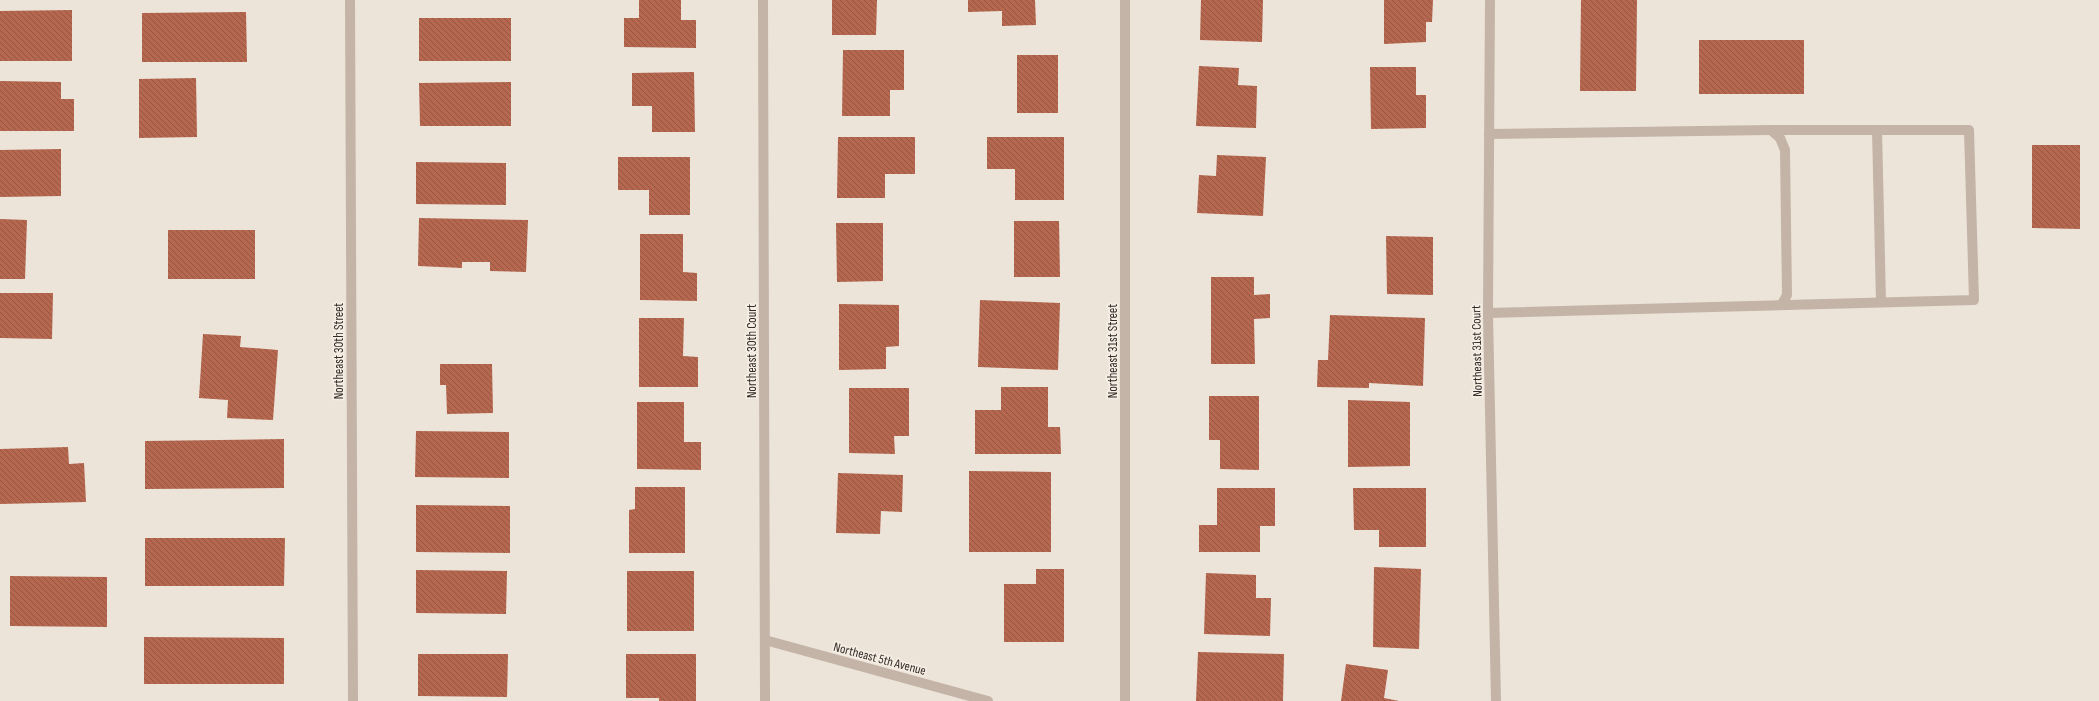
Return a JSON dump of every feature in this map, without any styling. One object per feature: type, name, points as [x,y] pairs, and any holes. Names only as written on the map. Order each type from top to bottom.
[{"type":"street","name":"Northeast 30th Street","points":[[350,0],[353,701]]},
{"type":"street","name":"Northeast 30th Court","points":[[763,0],[765,701]]},
{"type":"street","name":"Northeast 31st Street","points":[[1125,0],[1125,701]]},
{"type":"street","name":"Northeast 31st Court","points":[[1490,0],[1488,313],[1496,701]]},
{"type":"street","points":[[1771,130],[1780,138],[1785,150],[1787,295],[1782,304]]},
{"type":"street","points":[[1488,313],[1974,300],[1969,130],[1771,130],[1489,134]]},
{"type":"street","points":[[1877,130],[1882,302]]},
{"type":"street","name":"Northeast 5th Avenue","points":[[765,640],[988,701]]},
{"type":"building","points":[[639,0],[681,0],[681,20],[696,20],[696,48],[624,47],[624,18],[639,18]]},
{"type":"building","points":[[832,0],[877,0],[876,35],[832,35]]},
{"type":"building","points":[[968,0],[1035,0],[1036,25],[1002,26],[1002,11],[968,12]]},
{"type":"building","points":[[1201,0],[1263,0],[1262,42],[1200,40]]},
{"type":"building","points":[[1384,0],[1433,0],[1432,22],[1426,22],[1426,42],[1384,44]]},
{"type":"building","points":[[1581,0],[1637,0],[1636,91],[1580,91]]},
{"type":"building","points":[[72,10],[72,61],[0,61],[0,11]]},
{"type":"building","points":[[246,12],[247,62],[142,62],[142,13]]},
{"type":"building","points":[[419,18],[511,18],[511,61],[419,61]]},
{"type":"building","points":[[1699,40],[1804,40],[1804,94],[1699,94]]},
{"type":"building","points":[[843,50],[904,50],[904,90],[890,90],[890,116],[842,116]]},
{"type":"building","points":[[1017,55],[1058,55],[1058,113],[1017,113]]},
{"type":"building","points":[[1199,66],[1239,68],[1238,85],[1257,86],[1256,128],[1196,126]]},
{"type":"building","points":[[1370,67],[1416,67],[1416,95],[1426,95],[1426,128],[1371,129]]},
{"type":"building","points":[[694,72],[695,132],[652,132],[652,106],[632,106],[632,73]]},
{"type":"building","points":[[196,78],[197,137],[139,138],[139,79]]},
{"type":"building","points":[[0,81],[61,82],[61,99],[74,99],[74,131],[0,131]]},
{"type":"building","points":[[511,82],[511,126],[420,126],[419,83]]},
{"type":"building","points":[[838,137],[915,137],[915,174],[885,174],[885,198],[837,198]]},
{"type":"building","points":[[987,137],[1064,137],[1064,200],[1015,200],[1015,169],[987,169]]},
{"type":"building","points":[[2032,145],[2080,145],[2080,229],[2032,228]]},
{"type":"building","points":[[61,149],[61,196],[0,197],[0,150]]},
{"type":"building","points":[[1217,155],[1266,157],[1263,216],[1197,213],[1199,175],[1216,176]]},
{"type":"building","points":[[618,157],[690,157],[690,215],[649,215],[649,190],[618,190]]},
{"type":"building","points":[[416,162],[506,163],[506,205],[416,204]]},
{"type":"building","points":[[419,218],[528,220],[526,272],[490,271],[490,262],[462,262],[462,268],[418,266]]},
{"type":"building","points":[[0,219],[27,220],[25,279],[0,279]]},
{"type":"building","points":[[1014,221],[1059,221],[1060,277],[1014,277]]},
{"type":"building","points":[[836,223],[883,223],[883,281],[837,282]]},
{"type":"building","points":[[168,230],[255,230],[255,279],[168,279]]},
{"type":"building","points":[[640,234],[683,234],[683,272],[697,273],[697,301],[640,300]]},
{"type":"building","points":[[1386,236],[1433,237],[1433,295],[1387,294]]},
{"type":"building","points":[[1211,277],[1254,277],[1254,295],[1270,294],[1270,318],[1254,319],[1255,364],[1211,364]]},
{"type":"building","points":[[0,293],[53,293],[52,339],[0,338]]},
{"type":"building","points":[[980,300],[1060,303],[1058,370],[978,367]]},
{"type":"building","points":[[839,304],[899,305],[899,346],[886,347],[886,369],[839,370]]},
{"type":"building","points":[[1330,315],[1425,318],[1423,386],[1369,383],[1369,388],[1317,387],[1318,360],[1328,360]]},
{"type":"building","points":[[639,318],[684,318],[683,356],[698,357],[698,387],[639,387]]},
{"type":"building","points":[[203,334],[241,336],[240,347],[278,350],[273,420],[227,418],[228,400],[199,398]]},
{"type":"building","points":[[440,364],[492,364],[493,413],[447,414],[446,385],[440,385]]},
{"type":"building","points":[[1001,387],[1048,387],[1048,427],[1060,427],[1061,454],[975,454],[975,410],[1001,410]]},
{"type":"building","points":[[849,388],[909,388],[909,436],[894,436],[895,454],[849,453]]},
{"type":"building","points":[[1209,396],[1259,396],[1259,470],[1220,469],[1220,440],[1209,440]]},
{"type":"building","points":[[1348,400],[1410,402],[1410,466],[1348,467]]},
{"type":"building","points":[[637,402],[684,402],[684,442],[701,442],[701,470],[637,469]]},
{"type":"building","points":[[416,431],[509,432],[509,478],[415,477]]},
{"type":"building","points":[[284,439],[284,488],[145,489],[145,441]]},
{"type":"building","points":[[68,447],[69,464],[84,463],[86,502],[0,504],[0,449]]},
{"type":"building","points":[[969,471],[1051,472],[1051,552],[969,552]]},
{"type":"building","points":[[838,473],[903,475],[902,512],[881,511],[880,534],[836,533]]},
{"type":"building","points":[[635,487],[685,487],[685,553],[629,553],[629,510],[635,509]]},
{"type":"building","points":[[1217,488],[1275,488],[1275,526],[1260,526],[1260,552],[1199,552],[1199,525],[1217,525]]},
{"type":"building","points":[[1353,488],[1426,488],[1426,547],[1379,547],[1379,530],[1354,530]]},
{"type":"building","points":[[416,505],[510,506],[510,553],[416,552]]},
{"type":"building","points":[[145,538],[285,538],[284,586],[145,586]]},
{"type":"building","points":[[1374,567],[1421,569],[1419,649],[1373,647]]},
{"type":"building","points":[[1036,569],[1064,569],[1064,642],[1004,642],[1004,584],[1036,584]]},
{"type":"building","points":[[416,570],[507,571],[506,614],[416,613]]},
{"type":"building","points":[[627,571],[694,571],[694,631],[627,631]]},
{"type":"building","points":[[1206,573],[1256,575],[1256,598],[1271,598],[1270,636],[1204,634]]},
{"type":"building","points":[[10,576],[107,577],[107,627],[10,626]]},
{"type":"building","points":[[144,637],[284,638],[284,684],[144,684]]},
{"type":"building","points":[[1198,652],[1284,654],[1283,701],[1196,701]]},
{"type":"building","points":[[418,654],[508,654],[507,697],[418,696]]},
{"type":"building","points":[[626,654],[696,654],[696,701],[659,701],[659,698],[626,698]]},
{"type":"building","points":[[1346,664],[1388,670],[1384,698],[1399,701],[1341,701]]}]
